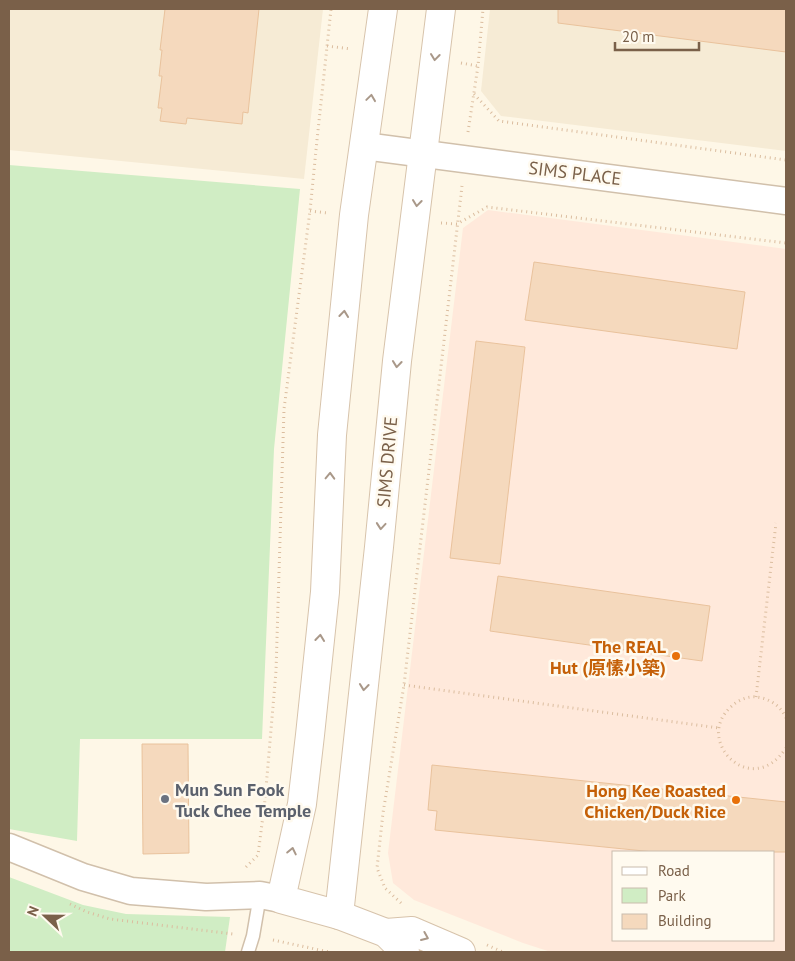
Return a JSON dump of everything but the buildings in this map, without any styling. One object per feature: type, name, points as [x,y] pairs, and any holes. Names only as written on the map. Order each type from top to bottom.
[{"type":"street","points":[[271,897],[302,804],[325,592],[332,435],[354,215],[384,9]]},
{"type":"street","name":"SIMS DRIVE","points":[[339,915],[378,557],[397,361],[441,9]]},
{"type":"street","name":"SIMS PLACE","points":[[364,146],[786,201]]},
{"type":"street","points":[[9,846],[83,877],[131,891],[206,897],[271,897],[339,915],[386,933],[406,952]]},
{"type":"street","points":[[386,933],[412,932],[473,948]]},
{"type":"lane","points":[[248,952],[252,936],[271,897]]},
{"type":"path","points":[[244,869],[258,855],[265,800],[276,671],[284,409],[310,211],[331,9]]},
{"type":"path","points":[[404,906],[385,888],[377,868],[383,813],[404,685],[483,9]]},
{"type":"path","points":[[474,94],[500,121],[786,160]]},
{"type":"path","points":[[457,224],[487,207],[786,243]]},
{"type":"path","points":[[756,697],[776,523]]},
{"type":"path","points":[[404,685],[719,728]]},
{"type":"path","points":[[786,718],[777,705],[768,700],[756,697],[746,698],[736,702],[728,709],[722,718],[719,728],[719,739],[729,759],[750,769],[772,764],[786,748]]},
{"type":"path","points":[[252,936],[329,952]]},
{"type":"path","points":[[473,948],[503,952]]},
{"type":"shaded area","points":[[9,9],[323,9],[304,179],[9,150]]},
{"type":"shaded area","points":[[490,9],[786,9],[786,151],[501,116],[481,91]]},
{"type":"shaded area","points":[[488,210],[786,249],[786,952],[551,952],[523,943],[414,900],[393,883],[388,853],[463,228]]},
{"type":"green space","points":[[9,165],[300,189],[274,449],[262,739],[80,739],[77,841],[9,829]]},
{"type":"green space","points":[[9,877],[83,905],[126,914],[230,917],[225,952],[9,952]]},
{"type":"place","name":"The REAL Hut (原愫小築)","points":[[676,656]]},
{"type":"place","name":"Mun Sun Fook Tuck Chee Temple","points":[[165,799]]},
{"type":"place","name":"Hong Kee Roasted Chicken/Duck Rice","points":[[736,800]]}]
